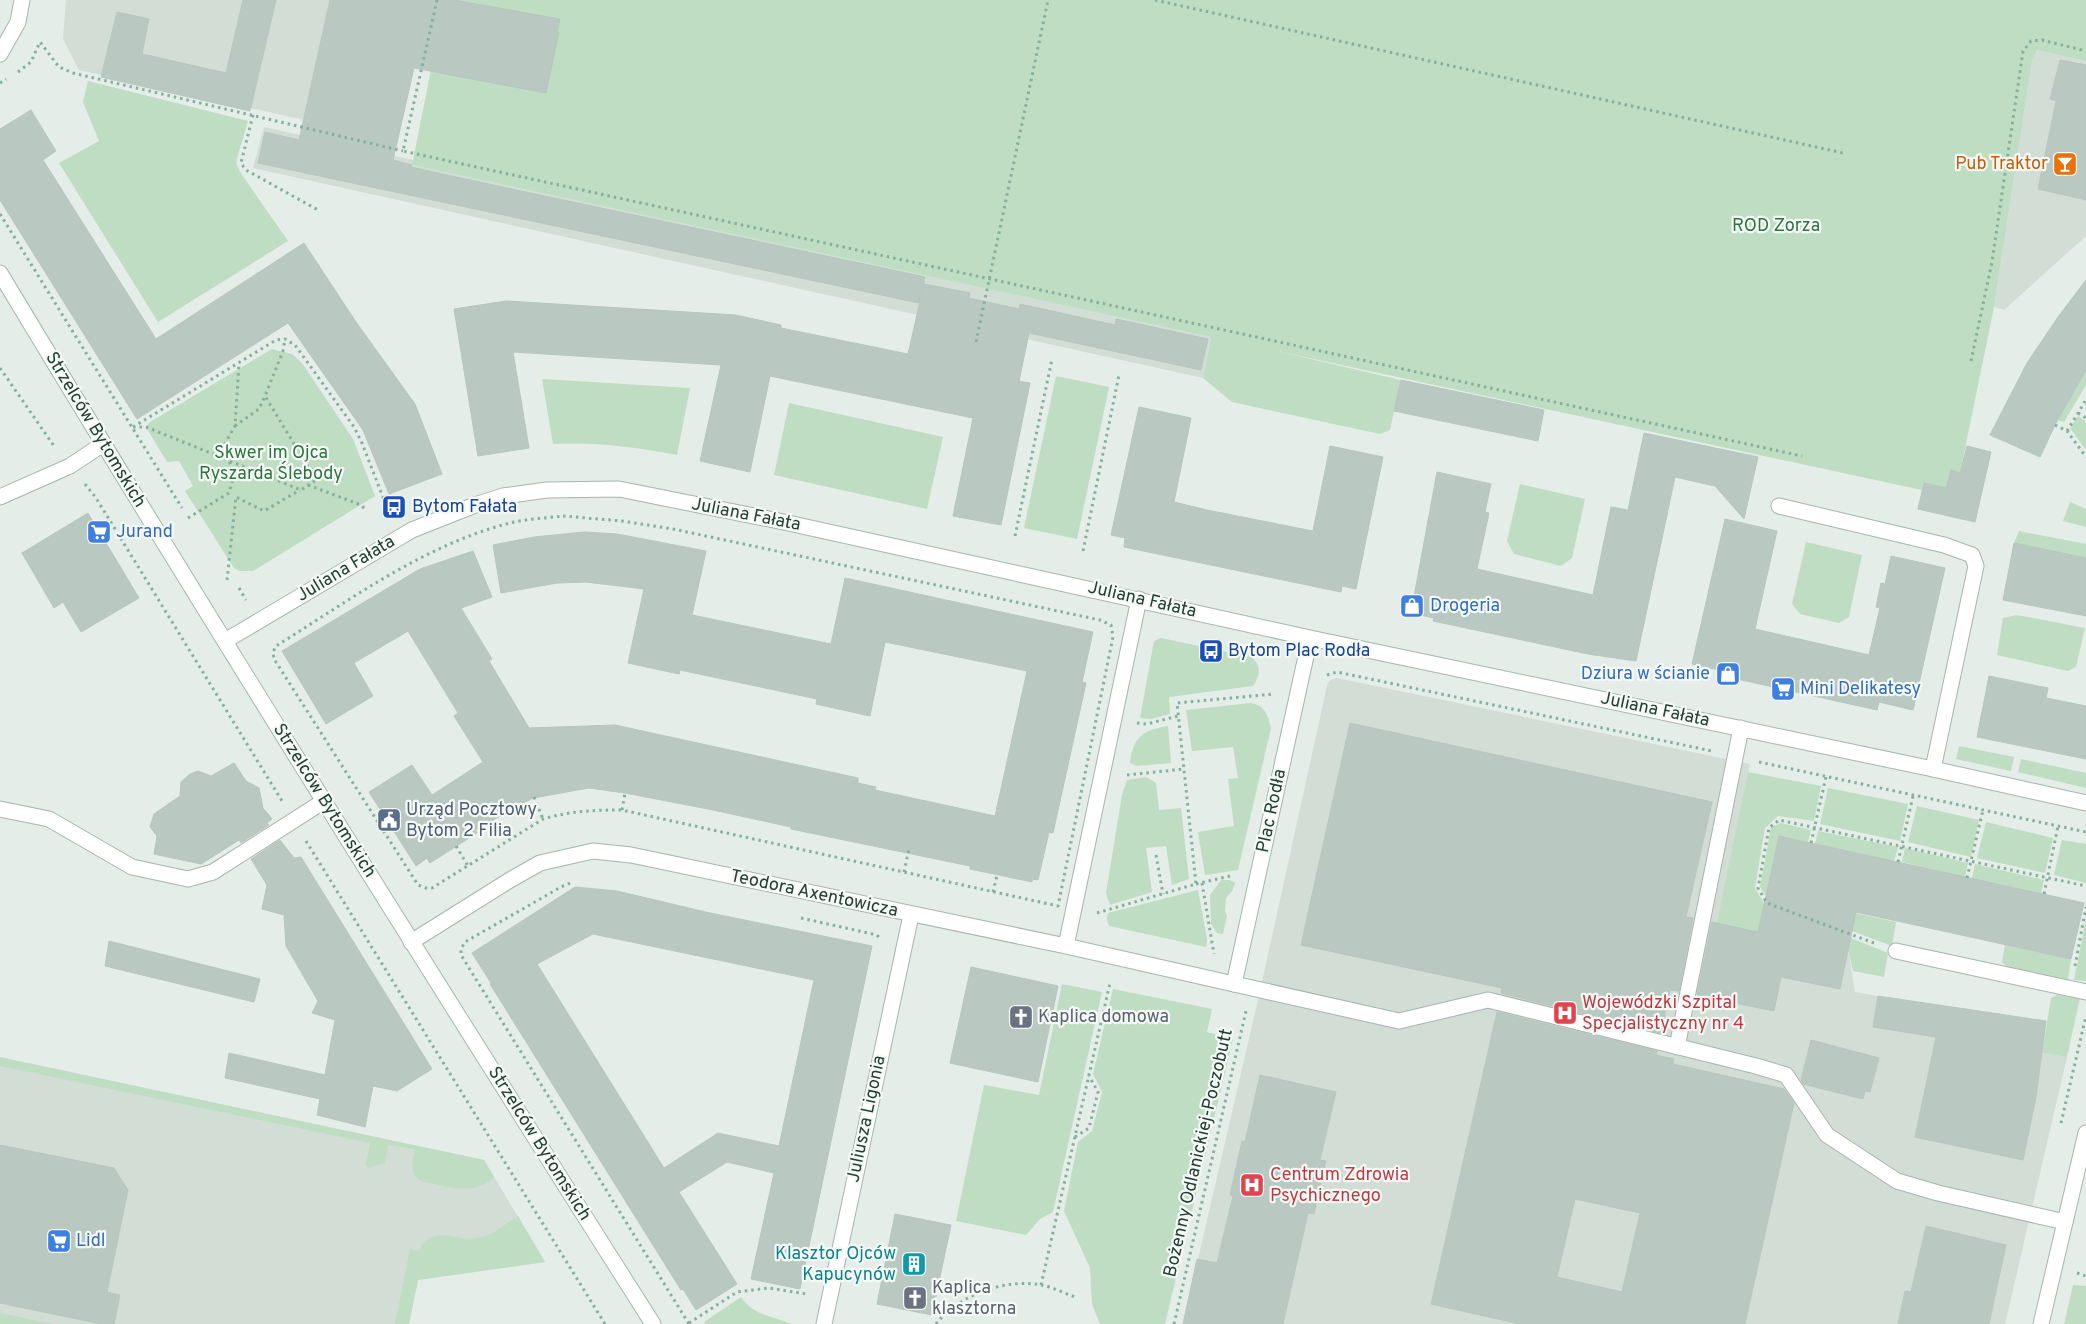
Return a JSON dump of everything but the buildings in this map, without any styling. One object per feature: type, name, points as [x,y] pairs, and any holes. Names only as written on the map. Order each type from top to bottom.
[{"type":"street","points":[[0,54],[18,22],[22,0]]},
{"type":"street","name":"Strzelców Bytomskich","points":[[0,274],[102,444],[411,942],[653,1324]]},
{"type":"street","points":[[0,497],[70,466],[102,444]]},
{"type":"street","name":"Juliana Fałata","points":[[225,641],[412,530],[504,496],[558,488],[619,489],[778,521],[1310,638],[1741,728],[2086,803]]},
{"type":"street","points":[[1780,506],[1944,544],[1972,555],[1976,566],[1933,769]]},
{"type":"street","points":[[1066,946],[1139,599]]},
{"type":"street","name":"Plac Rodła","points":[[1234,984],[1310,638]]},
{"type":"street","points":[[1677,1047],[1741,728]]},
{"type":"street","points":[[0,809],[49,819],[132,867],[188,879],[213,872],[324,801]]},
{"type":"street","name":"Teodora Axentowicza","points":[[411,942],[540,863],[593,851],[631,855],[1066,946],[1399,1021],[1488,1000],[1786,1075],[1827,1135],[1897,1180],[1938,1193],[2065,1222]]},
{"type":"street","name":"Juliusza Ligonia","points":[[824,1324],[911,915]]},
{"type":"street","points":[[1896,951],[2086,992]]},
{"type":"street","points":[[2041,1324],[2086,1133]]},
{"type":"path","points":[[403,150],[436,0]]},
{"type":"path","points":[[976,342],[1048,0]]},
{"type":"path","points":[[1155,0],[1843,153]]},
{"type":"path","points":[[1970,362],[1992,262],[2023,51],[2031,41],[2042,40],[2086,51]]},
{"type":"path","points":[[40,42],[59,67],[73,73],[403,150],[1802,456]]},
{"type":"path","points":[[253,115],[241,162],[246,170],[318,210]]},
{"type":"path","points":[[0,214],[182,508]]},
{"type":"path","points":[[133,427],[276,340],[285,339],[295,344],[354,427],[384,500]]},
{"type":"path","points":[[259,409],[283,351],[285,339]]},
{"type":"path","points":[[1015,536],[1052,359]]},
{"type":"path","points":[[235,426],[239,362]]},
{"type":"path","points":[[1083,550],[1119,375]]},
{"type":"path","points":[[265,396],[316,480],[315,488]]},
{"type":"path","points":[[2067,431],[2086,400]]},
{"type":"path","points":[[218,456],[235,426],[269,403]]},
{"type":"path","points":[[2078,413],[2086,418]]},
{"type":"path","points":[[2055,425],[2067,431],[2086,457]]},
{"type":"path","points":[[133,427],[146,427],[300,490]]},
{"type":"path","points":[[188,518],[229,493],[234,475],[229,461]]},
{"type":"path","points":[[234,475],[249,469]]},
{"type":"path","points":[[229,493],[264,511],[316,480]]},
{"type":"path","points":[[308,485],[360,505],[365,509]]},
{"type":"path","points":[[227,580],[236,497]]},
{"type":"path","points":[[563,516],[622,521],[673,529],[1100,620],[1111,625],[1113,637],[1058,906],[622,810],[591,809],[563,813],[543,819],[432,888],[418,885],[274,659],[273,652],[276,646],[402,567],[458,541],[511,523],[563,516]]},
{"type":"path","points":[[122,542],[605,1324]]},
{"type":"path","points":[[1196,884],[1177,703],[1282,693],[1286,672],[1319,678],[1337,672],[2086,832]]},
{"type":"path","points":[[1133,732],[1137,714]]},
{"type":"path","points":[[1135,723],[1147,724],[1178,716]]},
{"type":"path","points":[[1126,766],[1124,775],[1184,768]]},
{"type":"path","points":[[1811,843],[1826,777]]},
{"type":"path","points":[[622,810],[626,793]]},
{"type":"path","points":[[1898,862],[1913,796]]},
{"type":"path","points":[[534,797],[543,819]]},
{"type":"path","points":[[1967,878],[1983,810]]},
{"type":"path","points":[[1896,951],[1767,903],[1758,888],[1769,828],[1779,820],[2086,886]]},
{"type":"path","points":[[2044,894],[2058,826]]},
{"type":"path","points":[[456,846],[468,866]]},
{"type":"path","points":[[904,872],[909,849]]},
{"type":"path","points":[[1156,855],[1163,894]]},
{"type":"path","points":[[1094,914],[1196,884],[1241,874]]},
{"type":"path","points":[[993,892],[997,875]]},
{"type":"path","points":[[576,882],[561,887],[465,942],[461,949],[461,955],[689,1324],[737,1292],[770,1288],[806,1294]]},
{"type":"path","points":[[1202,883],[1215,954]]},
{"type":"path","points":[[1094,920],[1096,904]]},
{"type":"path","points":[[2070,989],[2086,907]]},
{"type":"path","points":[[800,918],[877,935],[881,940],[881,947]]},
{"type":"path","points":[[1041,1285],[1110,983],[1101,981]]},
{"type":"path","name":"Bożenny Odlanickiej-Poczobutt","points":[[1174,1324],[1252,989]]},
{"type":"path","points":[[1236,1010],[1246,1013]]},
{"type":"path","points":[[1075,1137],[1089,1128],[1098,1092],[1089,1075]]},
{"type":"path","points":[[936,1324],[945,1312],[985,1290],[1006,1284],[1041,1285],[1074,1297]]},
{"type":"path","points":[[805,1301],[808,1285]]},
{"type":"shaded area","points":[[66,0],[400,0],[372,135],[79,70],[63,39]]},
{"type":"shaded area","points":[[2037,50],[2086,61],[2086,236],[2004,310],[1994,307],[2032,61]]},
{"type":"shaded area","points":[[264,127],[413,160],[412,165],[1211,337],[1203,378],[253,168]]},
{"type":"shaded area","name":"Wojewódzki Szpital Specjalistyczny nr 4","points":[[1337,678],[1750,764],[1718,923],[1848,950],[1855,992],[1878,996],[1873,1026],[2067,1057],[2005,1324],[1183,1324],[1258,1000],[1327,686],[1329,681]]},
{"type":"shaded area","points":[[0,1059],[484,1160],[545,1262],[418,1280],[409,1324],[0,1324]]},
{"type":"green space","name":"ROD Zorza","points":[[445,0],[2086,0],[2086,61],[2037,50],[2032,61],[1994,307],[1960,473],[1951,471],[1946,488],[1924,483],[1922,490],[1272,350],[1401,380],[1390,430],[1380,434],[1232,402],[1203,378],[1211,337],[412,165]]},
{"type":"green space","points":[[88,81],[248,121],[236,162],[240,172],[288,241],[158,322],[59,163],[99,141],[83,102]]},
{"type":"green space","name":"Skwer im Ojca Ryszarda Ślebody","points":[[272,349],[292,354],[302,363],[353,439],[375,496],[253,571],[240,571],[234,568],[185,491],[193,486],[179,461],[167,462],[146,427],[150,422]]},
{"type":"green space","points":[[2086,370],[2086,385],[2064,422],[2058,420]]},
{"type":"green space","points":[[1056,376],[1109,387],[1077,539],[1024,528]]},
{"type":"green space","points":[[542,379],[690,388],[677,455],[615,446],[553,444]]},
{"type":"green space","points":[[789,403],[943,437],[927,509],[774,475]]},
{"type":"green space","points":[[2078,416],[2086,422],[2086,450],[2070,428]]},
{"type":"green space","points":[[1520,484],[1585,499],[1572,558],[1561,566],[1514,554],[1507,541]]},
{"type":"green space","points":[[2070,502],[2086,509],[2086,527],[2063,521]]},
{"type":"green space","points":[[2019,531],[2086,544],[2086,558],[2014,543]]},
{"type":"green space","points":[[1806,542],[1862,555],[1849,617],[1839,623],[1800,614],[1792,604]]},
{"type":"green space","points":[[2017,615],[2085,628],[2076,667],[2068,671],[1997,655],[2003,618]]},
{"type":"green space","points":[[1161,638],[1251,657],[1255,660],[1258,667],[1257,678],[1253,686],[1169,697],[1170,714],[1151,719],[1140,718],[1154,641]]},
{"type":"green space","points":[[1251,703],[1263,709],[1271,728],[1238,870],[1205,875],[1198,832],[1234,826],[1228,779],[1238,778],[1233,747],[1192,751],[1186,710]]},
{"type":"green space","points":[[1168,726],[1171,763],[1137,766],[1130,763],[1131,754],[1141,736],[1152,730]]},
{"type":"green space","points":[[1959,746],[2014,757],[2011,771],[1956,759]]},
{"type":"green space","points":[[2021,759],[2086,773],[2086,788],[2018,772]]},
{"type":"green space","points":[[1748,772],[1821,786],[1814,821],[1778,816],[1765,828],[1755,888],[1764,903],[1888,953],[1884,977],[1853,971],[1848,950],[1717,923]]},
{"type":"green space","points":[[1146,777],[1156,783],[1159,810],[1181,808],[1189,879],[1172,885],[1166,846],[1146,848],[1152,892],[1110,905],[1106,893],[1122,795],[1127,780]]},
{"type":"green space","points":[[1828,788],[1908,804],[1900,841],[1820,824]]},
{"type":"green space","points":[[1917,806],[1979,820],[1971,857],[1908,842]]},
{"type":"green space","points":[[1986,822],[2053,838],[2045,873],[1977,858]]},
{"type":"green space","points":[[1781,823],[1811,830],[1808,842],[1779,836],[1766,893],[1896,922],[1892,946],[1769,900],[1760,887],[1771,827]]},
{"type":"green space","points":[[1818,831],[1898,847],[1894,861],[1815,844]]},
{"type":"green space","points":[[2062,840],[2086,844],[2086,883],[2054,875]]},
{"type":"green space","points":[[1905,848],[1968,863],[1965,877],[1902,862]]},
{"type":"green space","points":[[1975,864],[2044,880],[2041,893],[1972,878]]},
{"type":"green space","points":[[1221,880],[1230,880],[1235,883],[1232,891],[1226,898],[1225,911],[1227,916],[1223,934],[1217,933],[1211,924],[1210,895]]},
{"type":"green space","points":[[1198,890],[1207,939],[1206,947],[1109,926],[1108,913]]},
{"type":"green space","points":[[2086,919],[2086,981],[2074,980]]},
{"type":"green space","points":[[2005,945],[2071,959],[2068,980],[2010,970],[2002,962]]},
{"type":"green space","points":[[1062,984],[1102,992],[1053,1212],[1040,1219],[1026,1235],[956,1221],[984,1085],[1039,1095]]},
{"type":"green space","points":[[1113,989],[1212,1009],[1207,1032],[1233,1039],[1165,1324],[1100,1324],[1092,1304],[1090,1268],[1064,1211],[1078,1142],[1092,1131],[1102,1092],[1093,1074]]},
{"type":"green space","points":[[2057,995],[2080,998],[2067,1057],[2042,1053],[2051,998]]},
{"type":"green space","points":[[0,1057],[484,1160],[494,1177],[477,1187],[468,1188],[450,1187],[421,1181],[413,1171],[415,1149],[388,1145],[385,1163],[368,1168],[366,1164],[370,1143],[0,1066]]},
{"type":"green space","points":[[518,1216],[545,1262],[418,1280],[409,1324],[395,1324],[410,1249],[419,1251],[430,1238],[437,1236],[468,1239],[483,1237]]},
{"type":"green space","points":[[2073,1285],[2086,1286],[2086,1324],[2064,1324]]},
{"type":"green space","points":[[741,1297],[751,1308],[758,1312],[792,1324],[705,1324],[704,1322]]},
{"type":"green space","points":[[0,1313],[53,1324],[0,1324]]},
{"type":"place","name":"Pub Traktor","points":[[2065,164]]},
{"type":"place","name":"Bytom Fałata","points":[[394,507]]},
{"type":"place","name":"Jurand","points":[[99,532]]},
{"type":"place","name":"Drogeria","points":[[1412,606]]},
{"type":"place","name":"Bytom Plac Rodła","points":[[1211,651]]},
{"type":"place","name":"Dziura w ścianie","points":[[1728,674]]},
{"type":"place","name":"Mini Delikatesy","points":[[1783,689]]},
{"type":"place","name":"Urząd Pocztowy Bytom 2 Filia","points":[[389,820]]},
{"type":"place","name":"Wojewódzki Szpital Specjalistyczny nr 4","points":[[1565,1013]]},
{"type":"place","name":"Kaplica domowa","points":[[1021,1017]]},
{"type":"place","name":"Centrum Zdrowia Psychicznego","points":[[1252,1185]]},
{"type":"place","name":"Lidl","points":[[59,1241]]},
{"type":"place","name":"Klasztor Ojców Kapucynów","points":[[914,1264]]},
{"type":"place","name":"Kaplica klasztorna","points":[[915,1298]]}]
